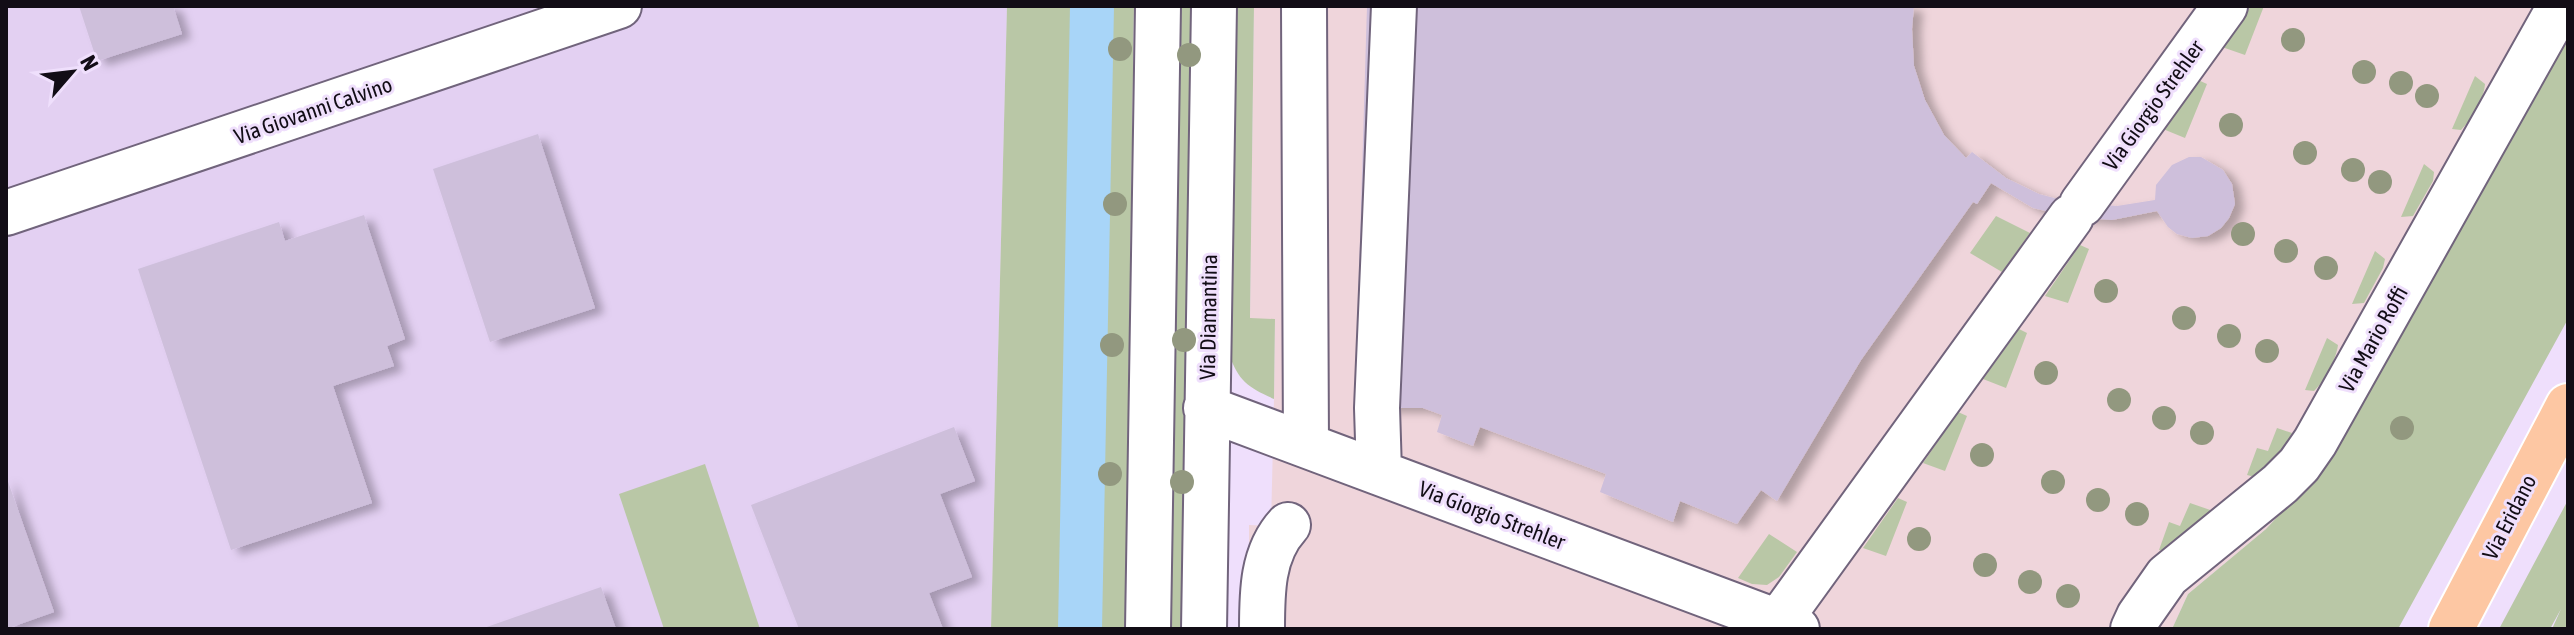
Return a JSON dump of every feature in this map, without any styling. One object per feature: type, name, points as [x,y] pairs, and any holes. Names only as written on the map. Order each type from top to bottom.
[{"type":"main road","name":"Via Eridano","points":[[2451,629],[2568,406]]},
{"type":"street","name":"Via Giovanni Calvino","points":[[6,213],[619,6]]},
{"type":"street","points":[[1148,629],[1158,6]]},
{"type":"street","name":"Via Diamantina","points":[[1204,629],[1214,6]]},
{"type":"street","points":[[1304,6],[1306,445]]},
{"type":"street","points":[[1379,472],[1377,408],[1394,6]]},
{"type":"street","name":"Via Giorgio Strehler","points":[[1206,408],[1788,626],[2076,210],[2225,6]]},
{"type":"street","name":"Via Mario Roffi","points":[[2133,629],[2167,576],[2280,484],[2315,442],[2560,6]]},
{"type":"street","points":[[1262,629],[1266,568],[1277,540],[1288,525]]},
{"type":"shaded area","points":[[6,6],[1007,6],[991,629],[6,629]]},
{"type":"shaded area","points":[[1254,6],[2568,6],[2294,499],[2266,529],[2188,594],[2172,629],[1249,629],[1249,525],[1271,526],[1275,319],[1250,319]]},
{"type":"green space","points":[[1007,6],[1134,6],[1125,629],[991,629]]},
{"type":"green space","points":[[1176,6],[1196,6],[1187,629],[1167,629]]},
{"type":"green space","points":[[1235,6],[1254,6],[1250,318],[1275,319],[1274,399],[1246,382],[1229,354]]},
{"type":"green space","points":[[2251,6],[2264,6],[2245,55],[2222,47]]},
{"type":"green space","points":[[2568,33],[2568,319],[2398,629],[2172,629],[2188,594],[2266,529],[2294,499]]},
{"type":"green space","points":[[2475,76],[2485,84],[2480,102],[2461,130],[2452,129]]},
{"type":"green space","points":[[2198,80],[2207,84],[2185,138],[2163,129]]},
{"type":"green space","points":[[2424,164],[2434,172],[2433,181],[2413,216],[2401,217]]},
{"type":"green space","points":[[1996,216],[2030,233],[2002,272],[1970,253]]},
{"type":"green space","points":[[2080,245],[2089,249],[2068,303],[2045,296]]},
{"type":"green space","points":[[2375,251],[2385,259],[2383,268],[2364,303],[2352,304]]},
{"type":"green space","points":[[2019,329],[2027,333],[2006,388],[1983,379]]},
{"type":"green space","points":[[2327,338],[2338,345],[2332,364],[2314,391],[2305,390]]},
{"type":"green space","points":[[1958,412],[1967,416],[1945,471],[1923,463]]},
{"type":"green space","points":[[2277,428],[2292,433],[2279,457],[2255,477],[2247,475],[2257,448],[2268,451]]},
{"type":"green space","points":[[705,464],[760,629],[664,629],[619,494]]},
{"type":"green space","points":[[1898,498],[1907,502],[1886,556],[1863,548]]},
{"type":"green space","points":[[2568,500],[2568,629],[2552,629],[2561,609],[2550,629],[2499,629]]},
{"type":"green space","points":[[2190,503],[2216,512],[2167,552],[2159,550],[2169,522],[2180,526]]},
{"type":"green space","points":[[1769,534],[1797,552],[1779,577],[1767,585],[1752,584],[1738,578]]},
{"type":"building","points":[[79,6],[173,6],[182,34],[97,61]]},
{"type":"building","points":[[1367,6],[1914,6],[1914,66],[1925,100],[1944,135],[1966,158],[1972,152],[2006,178],[2039,194],[2073,203],[2117,206],[2155,200],[2156,185],[2172,165],[2189,157],[2201,157],[2223,170],[2232,184],[2235,204],[2221,228],[2208,236],[2192,238],[2177,234],[2157,211],[2112,220],[2071,217],[2033,208],[1991,183],[1977,204],[1973,202],[1861,360],[1777,501],[1761,490],[1737,524],[1680,501],[1673,522],[1600,492],[1606,474],[1480,427],[1473,446],[1437,432],[1442,415],[1423,408],[1355,408]]},
{"type":"building","points":[[538,134],[595,308],[490,342],[433,169]]},
{"type":"building","points":[[364,215],[405,339],[387,346],[394,366],[333,386],[372,503],[231,550],[138,269],[279,222],[285,241]]},
{"type":"building","points":[[954,427],[975,481],[940,494],[972,577],[929,593],[943,629],[799,629],[751,505]]},
{"type":"building","points":[[6,476],[54,612],[6,629]]},
{"type":"building","points":[[601,587],[616,629],[481,629]]},
{"type":"waterway","points":[[1080,629],[1092,6]]}]
